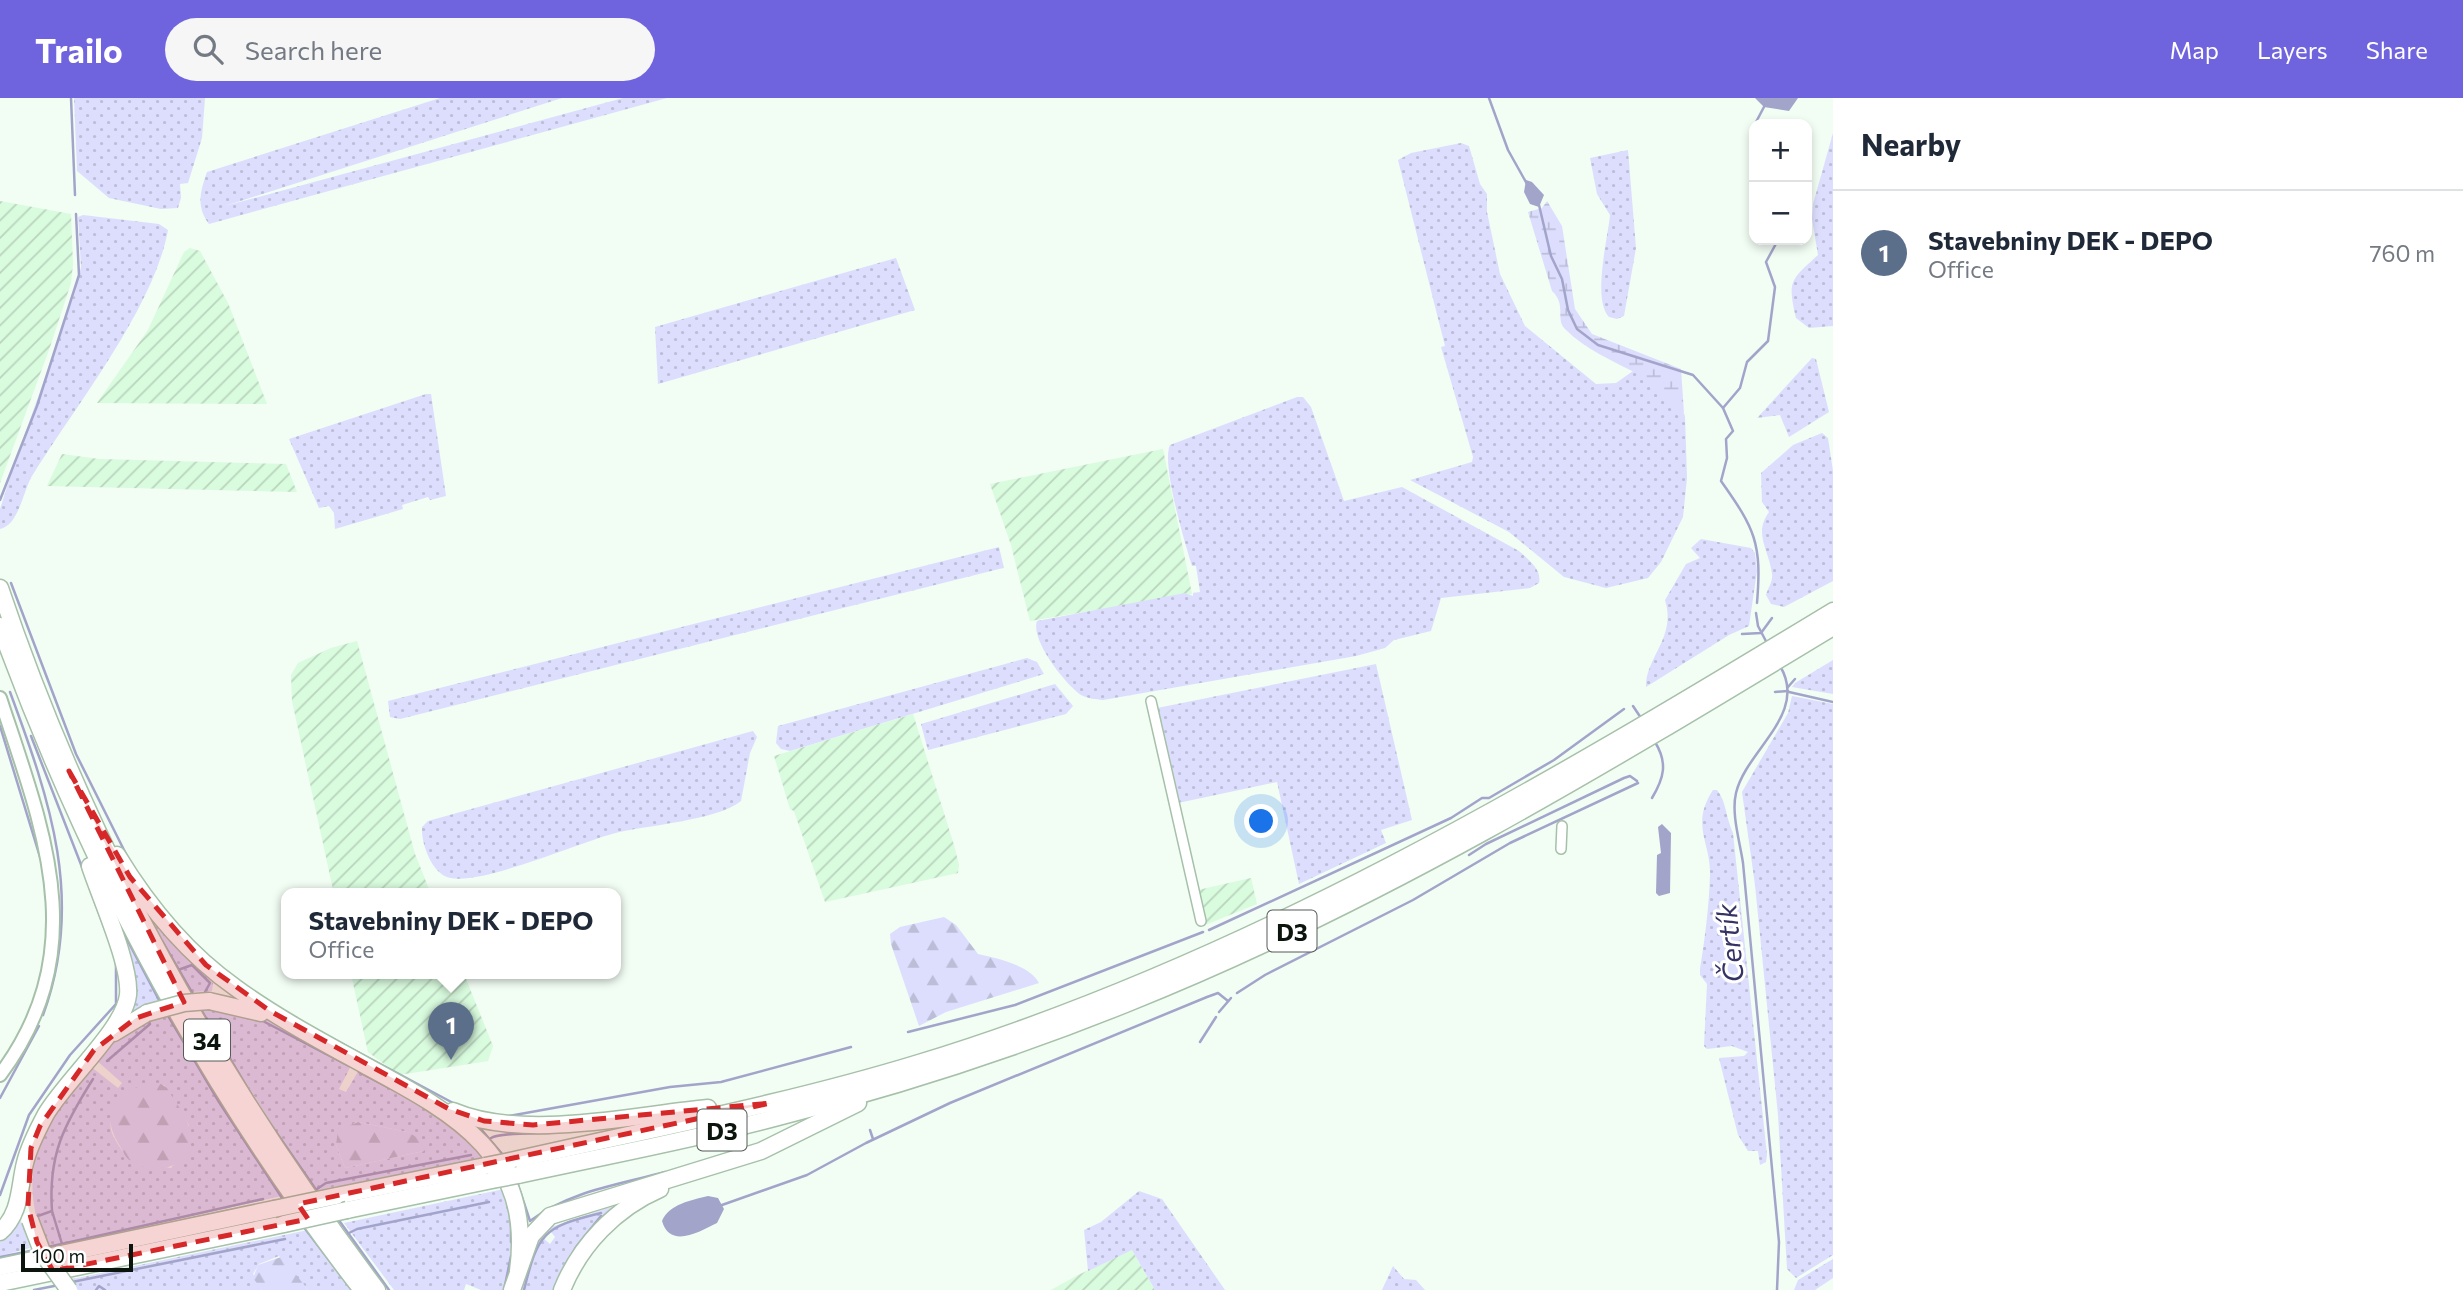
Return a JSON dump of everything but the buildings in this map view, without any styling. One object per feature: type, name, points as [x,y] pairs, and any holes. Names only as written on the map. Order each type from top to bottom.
[{"type":"highway","name":"34","points":[[0,588],[65,778],[126,894],[196,1023],[300,1185],[377,1290]]},
{"type":"highway","name":"D3","points":[[514,1168],[920,1063],[979,1043],[1220,949],[1642,732],[1789,645],[1833,611]]},
{"type":"highway","name":"34","points":[[0,626],[115,899],[185,1029],[287,1190],[362,1290]]},
{"type":"highway","name":"D3","points":[[1789,645],[1833,627]]},
{"type":"highway","name":"D3","points":[[0,1267],[336,1196],[488,1173],[775,1118],[923,1075],[1125,1004],[1339,909],[1531,807],[1642,732]]},
{"type":"highway","points":[[65,778],[130,877],[177,937],[233,986],[314,1037],[420,1095],[473,1132],[503,1172],[519,1220],[518,1271]]},
{"type":"highway","points":[[0,1232],[17,1205],[31,1148],[48,1110],[123,1013],[128,980],[65,778]]},
{"type":"highway","points":[[94,1050],[124,1025],[147,1013],[171,1006],[209,1001],[243,1006],[314,1037]]},
{"type":"highway","points":[[562,1290],[587,1247],[629,1205],[667,1185],[785,1141],[857,1104],[923,1075]]},
{"type":"highway","points":[[420,1095],[484,1121],[533,1125],[771,1103]]},
{"type":"highway","points":[[31,1148],[27,1193],[30,1220],[43,1254],[69,1290]]},
{"type":"highway","points":[[512,1290],[531,1236],[550,1216],[604,1197],[730,1162]]},
{"type":"highway","name":"D3","points":[[0,1283],[347,1210],[488,1173]]},
{"type":"street","points":[[0,698],[47,850],[52,876],[54,926],[37,1004],[19,1046],[0,1074]]},
{"type":"street","points":[[1151,701],[1201,922]]},
{"type":"street","points":[[1561,849],[1562,826]]},
{"type":"highlighted area","points":[[69,771],[130,877],[206,965],[270,1011],[449,1109],[484,1121],[533,1125],[771,1103],[298,1204],[308,1219],[53,1271],[37,1242],[28,1206],[31,1148],[40,1126],[94,1050],[136,1018],[184,1002]]},
{"type":"shaded area","points":[[1755,98],[1798,98],[1789,111],[1764,107]]},
{"type":"shaded area","points":[[1526,180],[1532,182],[1544,195],[1539,207],[1530,204],[1524,192]]},
{"type":"shaded area","points":[[0,201],[71,214],[73,264],[71,283],[50,347],[0,483]]},
{"type":"shaded area","points":[[190,248],[200,251],[228,303],[267,404],[97,403],[148,330],[184,252]]},
{"type":"shaded area","points":[[1163,449],[1192,594],[1030,621],[1011,545],[990,484]]},
{"type":"shaded area","points":[[62,454],[99,459],[286,464],[297,492],[47,486]]},
{"type":"shaded area","points":[[357,641],[415,854],[429,888],[333,888],[292,701],[291,675],[298,663],[331,648]]},
{"type":"shaded area","points":[[913,714],[954,845],[959,865],[958,873],[825,902],[794,811],[790,809],[774,756]]},
{"type":"shaded area","points":[[1662,824],[1671,833],[1670,893],[1659,896],[1656,893],[1657,855],[1661,853],[1658,827]]},
{"type":"shaded area","points":[[1251,878],[1257,904],[1205,925],[1198,890]]},
{"type":"shaded area","points":[[352,979],[466,979],[493,1046],[488,1061],[399,1075],[368,1052]]},
{"type":"shaded area","points":[[708,1196],[718,1198],[724,1209],[717,1223],[686,1236],[671,1234],[666,1229],[662,1221],[670,1210]]},
{"type":"shaded area","points":[[1132,1250],[1155,1290],[1051,1290],[1078,1275]]},
{"type":"green space","points":[[74,98],[205,98],[202,138],[188,183],[180,184],[181,198],[178,208],[161,209],[109,198],[77,171]]},
{"type":"green space","points":[[440,98],[562,98],[225,206],[623,98],[667,98],[209,224],[202,212],[201,199],[207,172]]},
{"type":"green space","points":[[1833,133],[1833,326],[1809,328],[1796,318],[1792,288],[1797,276],[1818,255],[1812,219],[1813,204]]},
{"type":"green space","points":[[1461,143],[1469,146],[1480,184],[1487,194],[1487,212],[1500,274],[1525,326],[1596,384],[1616,383],[1633,371],[1640,372],[1680,405],[1685,416],[1687,478],[1683,517],[1661,562],[1648,578],[1606,588],[1564,577],[1509,532],[1410,480],[1472,462],[1473,457],[1441,347],[1445,346],[1398,160],[1411,153]]},
{"type":"green space","points":[[1628,150],[1636,248],[1624,316],[1617,319],[1609,317],[1602,297],[1602,268],[1610,215],[1597,194],[1590,158]]},
{"type":"green space","points":[[1547,201],[1562,226],[1575,309],[1592,334],[1681,369],[1684,413],[1644,378],[1591,349],[1562,325],[1559,301],[1552,291],[1528,212],[1542,208]]},
{"type":"green space","points":[[83,215],[159,224],[168,230],[160,260],[130,324],[32,476],[12,521],[0,529],[0,509],[75,292],[81,267],[78,217]]},
{"type":"green space","points":[[896,258],[915,310],[658,384],[655,327]]},
{"type":"green space","points":[[1812,358],[1816,359],[1829,412],[1789,437],[1780,415],[1757,418]]},
{"type":"green space","points":[[431,394],[446,496],[430,500],[428,497],[402,505],[403,509],[335,529],[334,513],[329,506],[319,508],[289,439]]},
{"type":"green space","points":[[1303,397],[1311,407],[1344,501],[1402,487],[1519,551],[1537,569],[1539,583],[1530,588],[1441,598],[1431,631],[1394,640],[1385,648],[1356,656],[1103,700],[1081,695],[1067,682],[1044,650],[1036,629],[1037,621],[1185,593],[1193,596],[1193,593],[1200,592],[1196,566],[1192,566],[1171,486],[1168,455],[1170,445]]},
{"type":"green space","points":[[1822,433],[1828,438],[1833,471],[1833,581],[1784,607],[1771,604],[1766,595],[1772,574],[1762,535],[1764,520],[1769,512],[1762,502],[1761,473],[1793,445]]},
{"type":"green space","points":[[1701,539],[1751,548],[1755,553],[1757,571],[1749,626],[1729,635],[1646,687],[1650,666],[1667,625],[1665,600],[1686,564],[1700,558],[1691,548]]},
{"type":"green space","points":[[999,547],[1004,568],[400,719],[390,717],[388,701]]},
{"type":"green space","points":[[1027,658],[1037,662],[1044,674],[790,751],[781,749],[776,743],[778,726]]},
{"type":"green space","points":[[1833,660],[1833,694],[1792,687],[1795,683]]},
{"type":"green space","points":[[1376,664],[1412,820],[1381,830],[1386,843],[1299,884],[1277,782],[1178,803],[1157,708]]},
{"type":"green space","points":[[1055,684],[1073,706],[1066,714],[928,750],[921,724]]},
{"type":"green space","points":[[1792,696],[1833,704],[1833,1255],[1796,1278],[1787,1269],[1778,1115],[1755,885],[1742,792],[1788,713]]},
{"type":"green space","points":[[753,731],[757,737],[750,753],[741,801],[730,808],[680,822],[612,834],[503,871],[461,879],[441,874],[425,848],[422,827],[428,821]]},
{"type":"green space","points":[[1713,790],[1717,790],[1722,799],[1733,833],[1767,1155],[1766,1162],[1760,1165],[1758,1151],[1748,1151],[1738,1135],[1719,1058],[1744,1056],[1748,1052],[1732,1046],[1707,1049],[1704,1046],[1707,984],[1700,975],[1700,969],[1710,875],[1702,824],[1706,802]]},
{"type":"green space","points":[[104,890],[159,1000],[130,1013]]},
{"type":"green space","points":[[142,904],[166,938],[213,983],[212,991],[192,992]]},
{"type":"green space","points":[[944,917],[956,925],[978,954],[1020,967],[1039,983],[946,1012],[919,1026],[890,934],[900,927]]},
{"type":"green space","points":[[198,1007],[264,1018],[352,1064],[339,1089],[346,1092],[360,1068],[456,1127],[486,1156],[470,1160],[470,1163],[340,1189],[337,1186],[314,1191]],"holes":[[[358,1122],[408,1132],[424,1151],[345,1168],[336,1145],[354,1123]]]},
{"type":"green space","points":[[166,1011],[282,1196],[46,1249],[33,1195],[33,1172],[38,1151],[58,1110],[90,1066],[118,1088],[122,1083],[96,1060],[112,1039]],"holes":[[[164,1085],[189,1125],[188,1151],[171,1168],[129,1160],[112,1133],[111,1121],[126,1094]]]},
{"type":"green space","points":[[161,1084],[167,1088],[185,1117],[191,1136],[190,1147],[186,1156],[170,1166],[139,1166],[130,1161],[114,1134],[111,1127],[112,1114],[132,1088]]},
{"type":"green space","points":[[358,1122],[408,1132],[421,1140],[424,1151],[345,1168],[336,1145],[338,1130]]},
{"type":"green space","points":[[504,1189],[513,1235],[506,1290],[481,1290],[466,1284],[464,1290],[394,1290],[344,1223]]},
{"type":"green space","points":[[1139,1191],[1162,1199],[1225,1290],[1155,1290],[1132,1250],[1088,1271],[1084,1230],[1101,1222]]},
{"type":"green space","points":[[629,1201],[558,1290],[521,1290],[536,1241],[541,1236],[550,1244],[555,1237],[548,1228]]},
{"type":"green space","points":[[21,1221],[30,1248],[0,1256],[0,1242]]},
{"type":"green space","points":[[308,1230],[353,1290],[308,1290],[279,1256],[259,1264],[253,1274],[262,1290],[78,1290],[67,1280]]},
{"type":"green space","points":[[281,1257],[308,1290],[262,1290],[253,1278],[258,1265]]},
{"type":"green space","points":[[1833,1259],[1833,1278],[1815,1290],[1794,1290],[1798,1280]]},
{"type":"green space","points":[[1393,1266],[1404,1279],[1416,1280],[1425,1290],[1382,1290]]},
{"type":"waterway","points":[[71,98],[75,195]]},
{"type":"waterway","points":[[1489,98],[1508,150],[1527,184]]},
{"type":"waterway","name":"Čertík","points":[[1758,119],[1765,105]]},
{"type":"waterway","points":[[1539,205],[1551,256],[1562,279],[1568,310],[1577,329],[1598,345],[1693,375],[1723,408]]},
{"type":"waterway","points":[[0,500],[37,406],[79,275],[76,214]]},
{"type":"waterway","name":"Čertík","points":[[1757,603],[1758,565],[1754,538],[1742,512],[1721,481],[1727,458],[1726,439],[1733,431],[1723,408],[1740,388],[1747,362],[1768,341],[1775,287],[1766,262],[1775,245]]},
{"type":"waterway","points":[[11,583],[76,754],[128,858]]},
{"type":"waterway","name":"Čertík","points":[[1756,613],[1758,626],[1768,645]]},
{"type":"waterway","name":"Čertík","points":[[1742,634],[1761,633],[1772,618]]},
{"type":"waterway","name":"Čertík","points":[[1777,1290],[1779,1242],[1735,801],[1742,777],[1773,731],[1787,700],[1787,683],[1780,666]]},
{"type":"waterway","points":[[1788,687],[1795,679]]},
{"type":"waterway","points":[[1775,692],[1788,691]]},
{"type":"waterway","points":[[10,692],[49,812],[62,891],[61,932],[55,973],[43,1015]]},
{"type":"waterway","points":[[1789,692],[1833,702]]},
{"type":"waterway","points":[[1633,706],[1641,718]]},
{"type":"waterway","points":[[1209,930],[1451,818],[1482,798],[1489,798],[1554,760],[1624,709]]},
{"type":"waterway","points":[[0,726],[40,857]]},
{"type":"waterway","points":[[31,736],[87,880]]},
{"type":"waterway","points":[[1652,798],[1663,770],[1662,757],[1655,742]]},
{"type":"waterway","points":[[1469,855],[1486,844],[1624,778],[1630,776],[1637,781]]},
{"type":"waterway","points":[[1237,993],[1265,975],[1413,900],[1510,843],[1638,783]]},
{"type":"waterway","points":[[89,886],[110,943]]},
{"type":"waterway","points":[[121,928],[160,1002]]},
{"type":"waterway","points":[[908,1032],[1015,1005],[1203,932]]},
{"type":"waterway","points":[[162,941],[194,996]]},
{"type":"waterway","points":[[0,1195],[29,1115],[70,1055],[116,1004],[116,962]]},
{"type":"waterway","points":[[178,970],[192,965],[210,983],[205,992]]},
{"type":"waterway","points":[[722,1205],[807,1175],[950,1103],[1207,997],[1218,993],[1228,1001]]},
{"type":"waterway","points":[[1219,1012],[1231,998]]},
{"type":"waterway","points":[[200,1008],[260,1109],[319,1194]]},
{"type":"waterway","points":[[167,1014],[219,1102],[284,1201]]},
{"type":"waterway","points":[[1200,1042],[1216,1017]]},
{"type":"waterway","points":[[107,1061],[150,1024],[147,1019]]},
{"type":"waterway","points":[[259,1019],[349,1066]]},
{"type":"waterway","points":[[0,1098],[39,1026]]},
{"type":"waterway","points":[[313,1028],[455,1104]]},
{"type":"waterway","points":[[509,1116],[670,1087],[721,1082],[851,1047]]},
{"type":"waterway","points":[[359,1072],[389,1088]]},
{"type":"waterway","points":[[52,1211],[53,1173],[60,1141],[93,1079]]},
{"type":"waterway","points":[[480,1128],[503,1155]]},
{"type":"waterway","points":[[870,1130],[873,1139]]},
{"type":"waterway","points":[[491,1138],[569,1131]]},
{"type":"waterway","points":[[317,1189],[326,1183],[471,1155]]},
{"type":"waterway","points":[[517,1182],[530,1221],[578,1196],[665,1172]]},
{"type":"waterway","points":[[48,1247],[263,1199]]},
{"type":"waterway","points":[[347,1234],[357,1229],[489,1202]]},
{"type":"waterway","points":[[35,1217],[52,1211],[62,1244]]},
{"type":"waterway","points":[[524,1290],[534,1256],[546,1235],[566,1223],[601,1213]]},
{"type":"waterway","points":[[561,1274],[576,1247],[601,1216]]},
{"type":"waterway","points":[[338,1219],[389,1290]]},
{"type":"waterway","points":[[511,1224],[511,1242]]},
{"type":"waterway","points":[[303,1226],[352,1290]]},
{"type":"waterway","points":[[72,1282],[285,1239]]},
{"type":"waterway","points":[[0,1257],[35,1250]]},
{"type":"waterway","points":[[504,1290],[511,1256]]},
{"type":"waterway","points":[[34,1290],[59,1285]]},
{"type":"waterway","points":[[96,1290],[99,1286],[105,1290]]},
{"type":"place","name":"Stavebniny DEK - DEPO","points":[[451,1060]]}]
